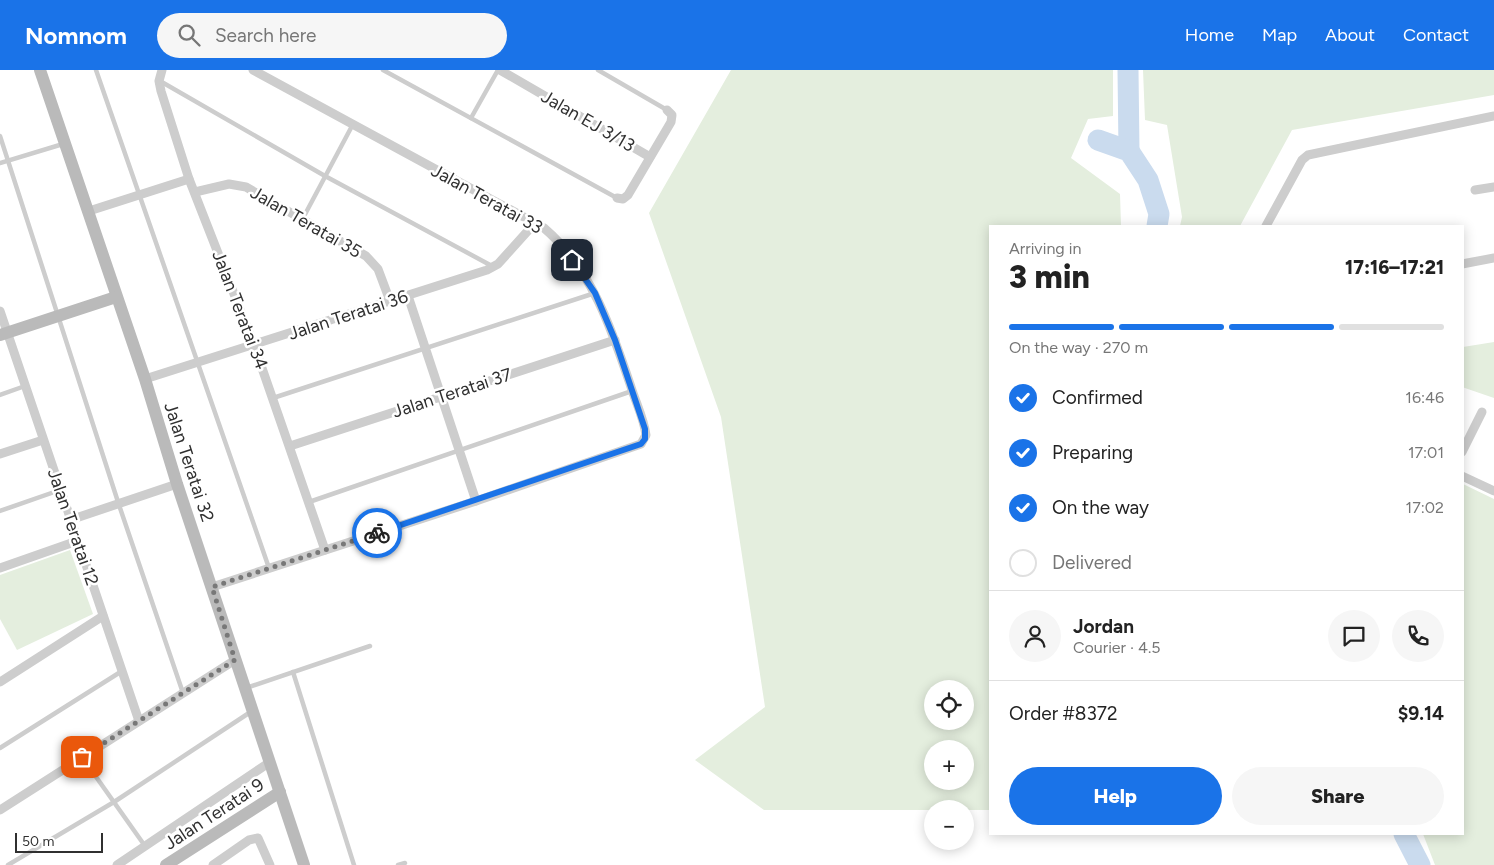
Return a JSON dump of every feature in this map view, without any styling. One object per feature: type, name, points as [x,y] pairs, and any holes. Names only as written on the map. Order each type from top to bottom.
[{"type":"street","name":"Jalan Teratai 32","points":[[40,70],[145,379],[177,484],[304,865]]},
{"type":"street","points":[[159,81],[162,70]]},
{"type":"street","name":"Jalan Teratai 33","points":[[253,70],[552,235],[566,251],[595,293],[615,340],[646,435],[641,444],[476,501]]},
{"type":"street","name":"Jalan EJ 3/13","points":[[499,70],[650,157]]},
{"type":"street","name":"Jalan Teratai 34","points":[[159,81],[189,179],[254,345],[325,550]]},
{"type":"street","points":[[617,198],[626,198],[671,122],[672,115],[667,110]]},
{"type":"street","points":[[1267,225],[1302,160],[1308,155],[1494,116]]},
{"type":"street","points":[[88,212],[189,179]]},
{"type":"street","name":"Jalan Teratai 35","points":[[195,192],[222,185],[237,185],[302,220],[373,261],[390,301]]},
{"type":"street","points":[[1475,190],[1494,187]]},
{"type":"street","name":"Jalan Teratai 36","points":[[145,379],[408,296],[493,267],[534,224]]},
{"type":"street","points":[[1464,264],[1494,258]]},
{"type":"street","points":[[212,587],[476,501],[408,296]]},
{"type":"street","points":[[3,334],[116,297]]},
{"type":"street","name":"Jalan Teratai 12","points":[[0,311],[3,334],[25,386],[139,721]]},
{"type":"street","name":"Jalan Teratai 37","points":[[290,446],[615,340]]},
{"type":"street","points":[[1464,448],[1482,412]]},
{"type":"street","points":[[0,454],[43,440]]},
{"type":"street","points":[[1464,477],[1494,491]]},
{"type":"street","points":[[70,520],[177,484]]},
{"type":"street","points":[[0,568],[77,541]]},
{"type":"street","points":[[0,682],[103,616]]},
{"type":"street","points":[[0,810],[235,660]]},
{"type":"street","points":[[117,865],[270,762]]},
{"type":"street","name":"Jalan Teratai 9","points":[[166,865],[280,792]]},
{"type":"street","points":[[213,865],[249,840],[258,838],[270,865]]},
{"type":"lane","points":[[96,70],[269,568]]},
{"type":"lane","points":[[383,70],[617,198]]},
{"type":"lane","points":[[471,118],[499,70]]},
{"type":"lane","points":[[598,70],[667,110]]},
{"type":"lane","points":[[159,81],[325,176],[493,267]]},
{"type":"lane","points":[[302,220],[352,126]]},
{"type":"lane","points":[[0,136],[119,505],[183,693]]},
{"type":"lane","points":[[0,164],[65,143]]},
{"type":"lane","points":[[273,398],[595,293]]},
{"type":"lane","points":[[0,395],[25,386]]},
{"type":"lane","points":[[308,503],[632,391]]},
{"type":"lane","points":[[0,510],[60,490]]},
{"type":"lane","points":[[244,688],[370,646]]},
{"type":"lane","points":[[0,748],[122,671]]},
{"type":"lane","points":[[293,672],[354,865]]},
{"type":"lane","points":[[8,865],[114,802],[253,711]]},
{"type":"lane","points":[[82,757],[146,847]]},
{"type":"lane","points":[[398,865],[405,863]]},
{"type":"green space","points":[[731,70],[1113,70],[1113,116],[1088,119],[1071,158],[1120,194],[1121,225],[989,225],[989,810],[974,810],[974,800],[924,800],[924,810],[764,810],[695,760],[765,707],[721,417],[649,213]]},
{"type":"green space","points":[[1143,70],[1494,70],[1494,95],[1292,130],[1241,225],[1180,225],[1182,217],[1167,125],[1145,120]]},
{"type":"green space","points":[[1494,342],[1494,398],[1464,388],[1464,347]]},
{"type":"green space","points":[[1464,484],[1494,499],[1494,865],[1435,865],[1423,835],[1464,835]]},
{"type":"green space","points":[[70,550],[93,614],[17,650],[0,619],[0,575]]},
{"type":"waterway","points":[[1128,70],[1129,151]]},
{"type":"waterway","points":[[1098,140],[1129,151],[1148,180],[1159,214],[1157,225]]},
{"type":"waterway","points":[[1405,835],[1420,865]]},
{"type":"way so far","points":[[82,757],[235,660],[212,587],[377,533]]},
{"type":"route","points":[[377,533],[641,444],[645,439],[645,429],[615,340],[595,293],[572,260]]}]
